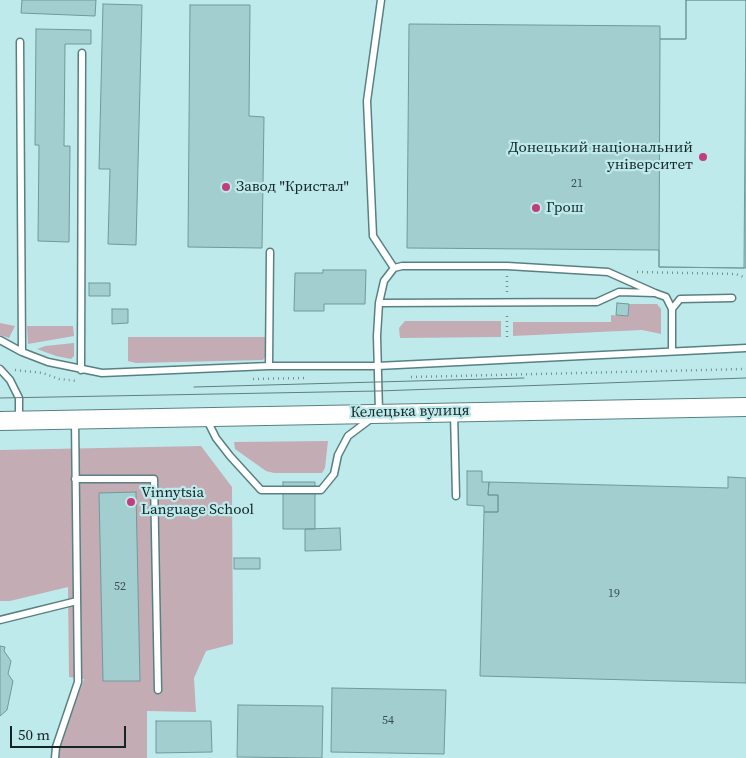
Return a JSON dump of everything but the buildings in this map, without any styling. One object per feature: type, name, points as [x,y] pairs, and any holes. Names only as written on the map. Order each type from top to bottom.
[{"type":"main road","name":"Келецька вулиця","points":[[0,421],[746,407]]},
{"type":"lane","points":[[381,0],[367,101],[373,236],[394,268]]},
{"type":"lane","points":[[20,42],[22,352]]},
{"type":"lane","points":[[81,370],[82,53]]},
{"type":"lane","points":[[269,366],[270,252]]},
{"type":"lane","points":[[206,416],[216,438],[262,490],[321,490],[334,474],[338,455],[348,436],[379,413],[377,366],[379,304],[384,280],[394,268],[402,266],[507,266],[608,272],[666,297],[672,309],[672,351]]},
{"type":"lane","points":[[379,304],[597,302],[618,292],[656,293]]},
{"type":"lane","points":[[672,309],[680,299],[732,298]]},
{"type":"lane","points":[[0,340],[22,352],[48,362],[102,373],[269,366],[377,366],[746,348]]},
{"type":"lane","points":[[0,369],[10,380],[19,398],[19,420]]},
{"type":"lane","points":[[454,411],[456,496]]},
{"type":"lane","points":[[55,758],[56,747],[78,682],[75,419]]},
{"type":"lane","points":[[75,479],[154,479],[158,690]]},
{"type":"lane","points":[[0,620],[77,601]]},
{"type":"path","points":[[637,272],[736,274],[746,278]]},
{"type":"path","points":[[507,284],[507,336]]},
{"type":"shaded area","points":[[629,304],[657,304],[661,309],[661,334],[642,330],[513,336],[513,322],[611,322],[611,315],[628,316]]},
{"type":"shaded area","points":[[405,321],[501,321],[501,337],[400,338],[399,328]]},
{"type":"shaded area","points":[[0,323],[15,326],[9,338],[0,335]]},
{"type":"shaded area","points":[[27,326],[73,326],[74,336],[28,344]]},
{"type":"shaded area","points":[[128,337],[265,337],[265,357],[263,360],[136,363],[128,361]]},
{"type":"shaded area","points":[[74,343],[74,356],[71,359],[37,349],[45,346]]},
{"type":"shaded area","points":[[328,441],[325,468],[322,473],[274,473],[266,471],[235,449],[234,442]]},
{"type":"shaded area","points":[[201,446],[232,487],[233,644],[206,651],[194,678],[196,712],[147,711],[147,758],[58,758],[59,748],[84,679],[69,677],[68,587],[10,601],[0,601],[0,450]]},
{"type":"tram line","points":[[194,387],[524,378]]},
{"type":"tram line","points":[[0,398],[378,391],[746,378]]},
{"type":"place","name":"Донецький національний університет","points":[[703,157]]},
{"type":"place","name":"Завод \"Кристал\"","points":[[226,187]]},
{"type":"place","name":"Грош","points":[[536,208]]},
{"type":"place","name":"Vinnytsia Language School","points":[[131,502]]}]
